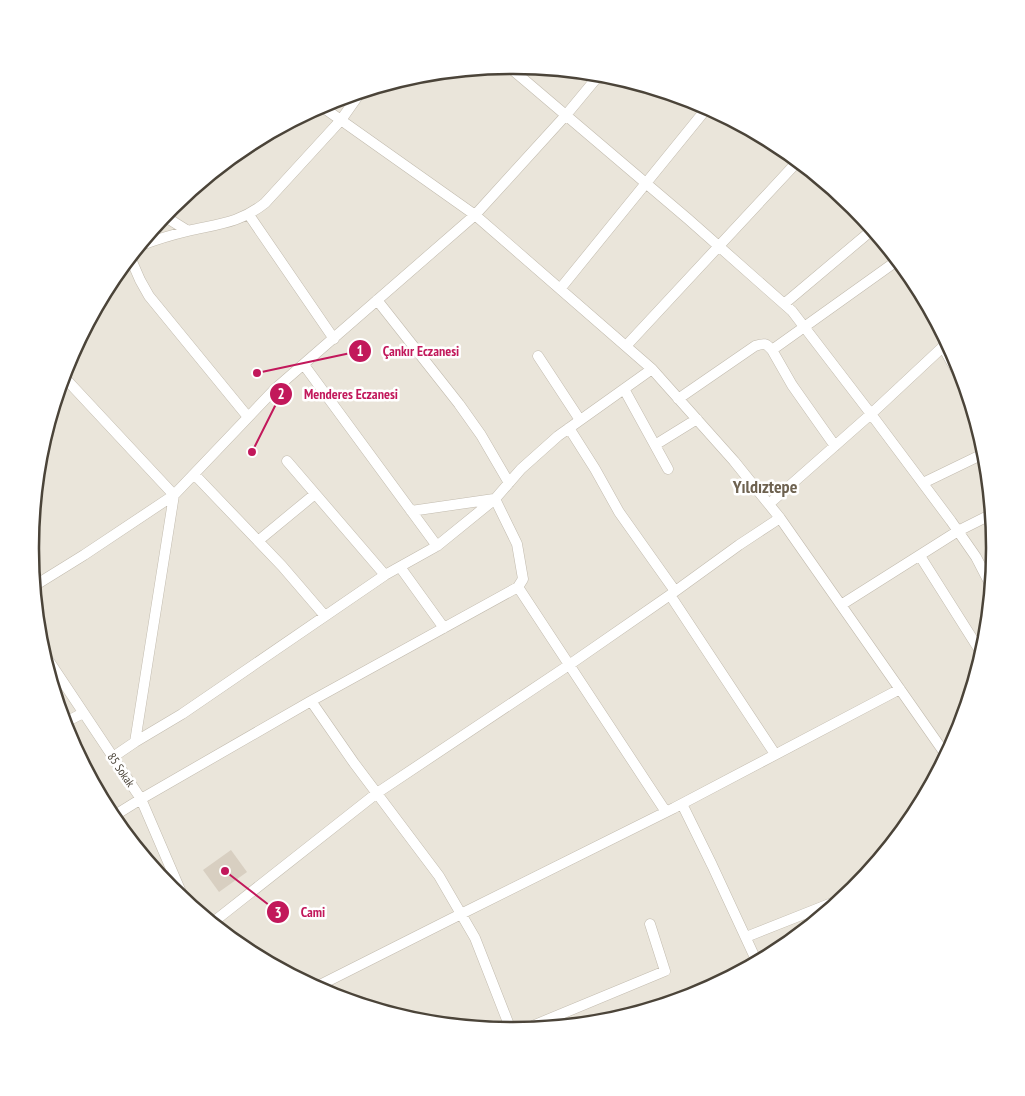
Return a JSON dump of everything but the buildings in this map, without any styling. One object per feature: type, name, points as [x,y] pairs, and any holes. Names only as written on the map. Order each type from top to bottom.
[{"type":"street","points":[[518,74],[792,311],[923,483],[976,557],[985,575]]},
{"type":"street","points":[[40,582],[174,495],[275,389],[475,215],[566,115],[594,81]]},
{"type":"street","points":[[151,242],[249,215],[265,203],[341,120],[354,101]]},
{"type":"street","points":[[328,111],[475,215],[652,369],[734,462],[780,518],[941,748]]},
{"type":"street","points":[[560,289],[703,114]]},
{"type":"street","points":[[626,346],[793,166]]},
{"type":"street","points":[[249,215],[334,338]]},
{"type":"street","points":[[171,220],[188,231]]},
{"type":"street","points":[[784,304],[867,234]]},
{"type":"street","points":[[133,265],[149,296],[248,417]]},
{"type":"street","points":[[772,350],[891,265]]},
{"type":"street","points":[[377,300],[459,404],[481,435],[509,483]]},
{"type":"street","points":[[678,398],[755,346],[762,343],[767,344],[792,385],[835,446]]},
{"type":"street","points":[[768,504],[871,414],[942,348]]},
{"type":"street","points":[[538,356],[580,420]]},
{"type":"street","points":[[304,364],[436,546]]},
{"type":"street","points":[[113,757],[182,714],[385,575],[436,546],[495,499],[521,469],[558,436],[652,369]]},
{"type":"street","points":[[69,383],[174,495]]},
{"type":"street","points":[[624,389],[668,469]]},
{"type":"street","points":[[655,445],[697,419]]},
{"type":"street","points":[[569,428],[619,512],[776,754]]},
{"type":"street","points":[[923,483],[977,457]]},
{"type":"street","points":[[287,461],[385,575]]},
{"type":"street","points":[[194,474],[282,566],[325,616]]},
{"type":"street","points":[[258,541],[315,494]]},
{"type":"street","points":[[135,742],[174,495]]},
{"type":"street","points":[[411,511],[495,499]]},
{"type":"street","points":[[120,812],[311,701],[518,587],[523,580],[517,544],[495,499]]},
{"type":"street","points":[[841,606],[958,531],[985,517]]},
{"type":"street","points":[[218,919],[377,793],[569,665],[673,593],[738,545],[780,518]]},
{"type":"street","points":[[920,556],[976,644]]},
{"type":"street","points":[[400,567],[444,628]]},
{"type":"street","points":[[518,587],[666,812]]},
{"type":"street","name":"85 Sokak","points":[[55,670],[140,799],[176,881]]},
{"type":"street","points":[[324,983],[682,804],[900,689]]},
{"type":"street","points":[[311,701],[354,763],[439,876],[475,938],[508,1022]]},
{"type":"street","points":[[71,719],[83,713]]},
{"type":"street","points":[[682,804],[754,955]]},
{"type":"street","points":[[746,937],[821,907]]},
{"type":"street","points":[[545,1021],[665,971],[650,924]]},
{"type":"shaded area","points":[[482,75],[543,75],[574,78],[605,83],[665,99],[722,123],[749,138],[776,154],[825,192],[869,236],[888,260],[923,311],[937,338],[961,396],[970,425],[982,486],[985,517],[985,579],[982,610],[970,671],[961,700],[950,729],[923,785],[869,860],[825,904],[801,924],[776,942],[722,973],[665,997],[635,1006],[605,1013],[543,1021],[512,1022],[451,1018],[420,1013],[360,997],[303,973],[276,958],[249,942],[200,904],[156,860],[137,836],[102,785],[88,758],[64,700],[55,671],[43,610],[40,579],[40,517],[43,486],[55,425],[64,396],[75,367],[102,311],[156,236],[200,192],[224,172],[249,154],[303,123],[360,99],[390,90],[420,83]]},
{"type":"place","name":"Çankır Eczanesi","points":[[257,373]]},
{"type":"place","name":"Menderes Eczanesi","points":[[252,452]]},
{"type":"place","name":"Cami","points":[[225,871]]},
{"type":"district","name":"Yıldıztepe","points":[[765,487]]}]
